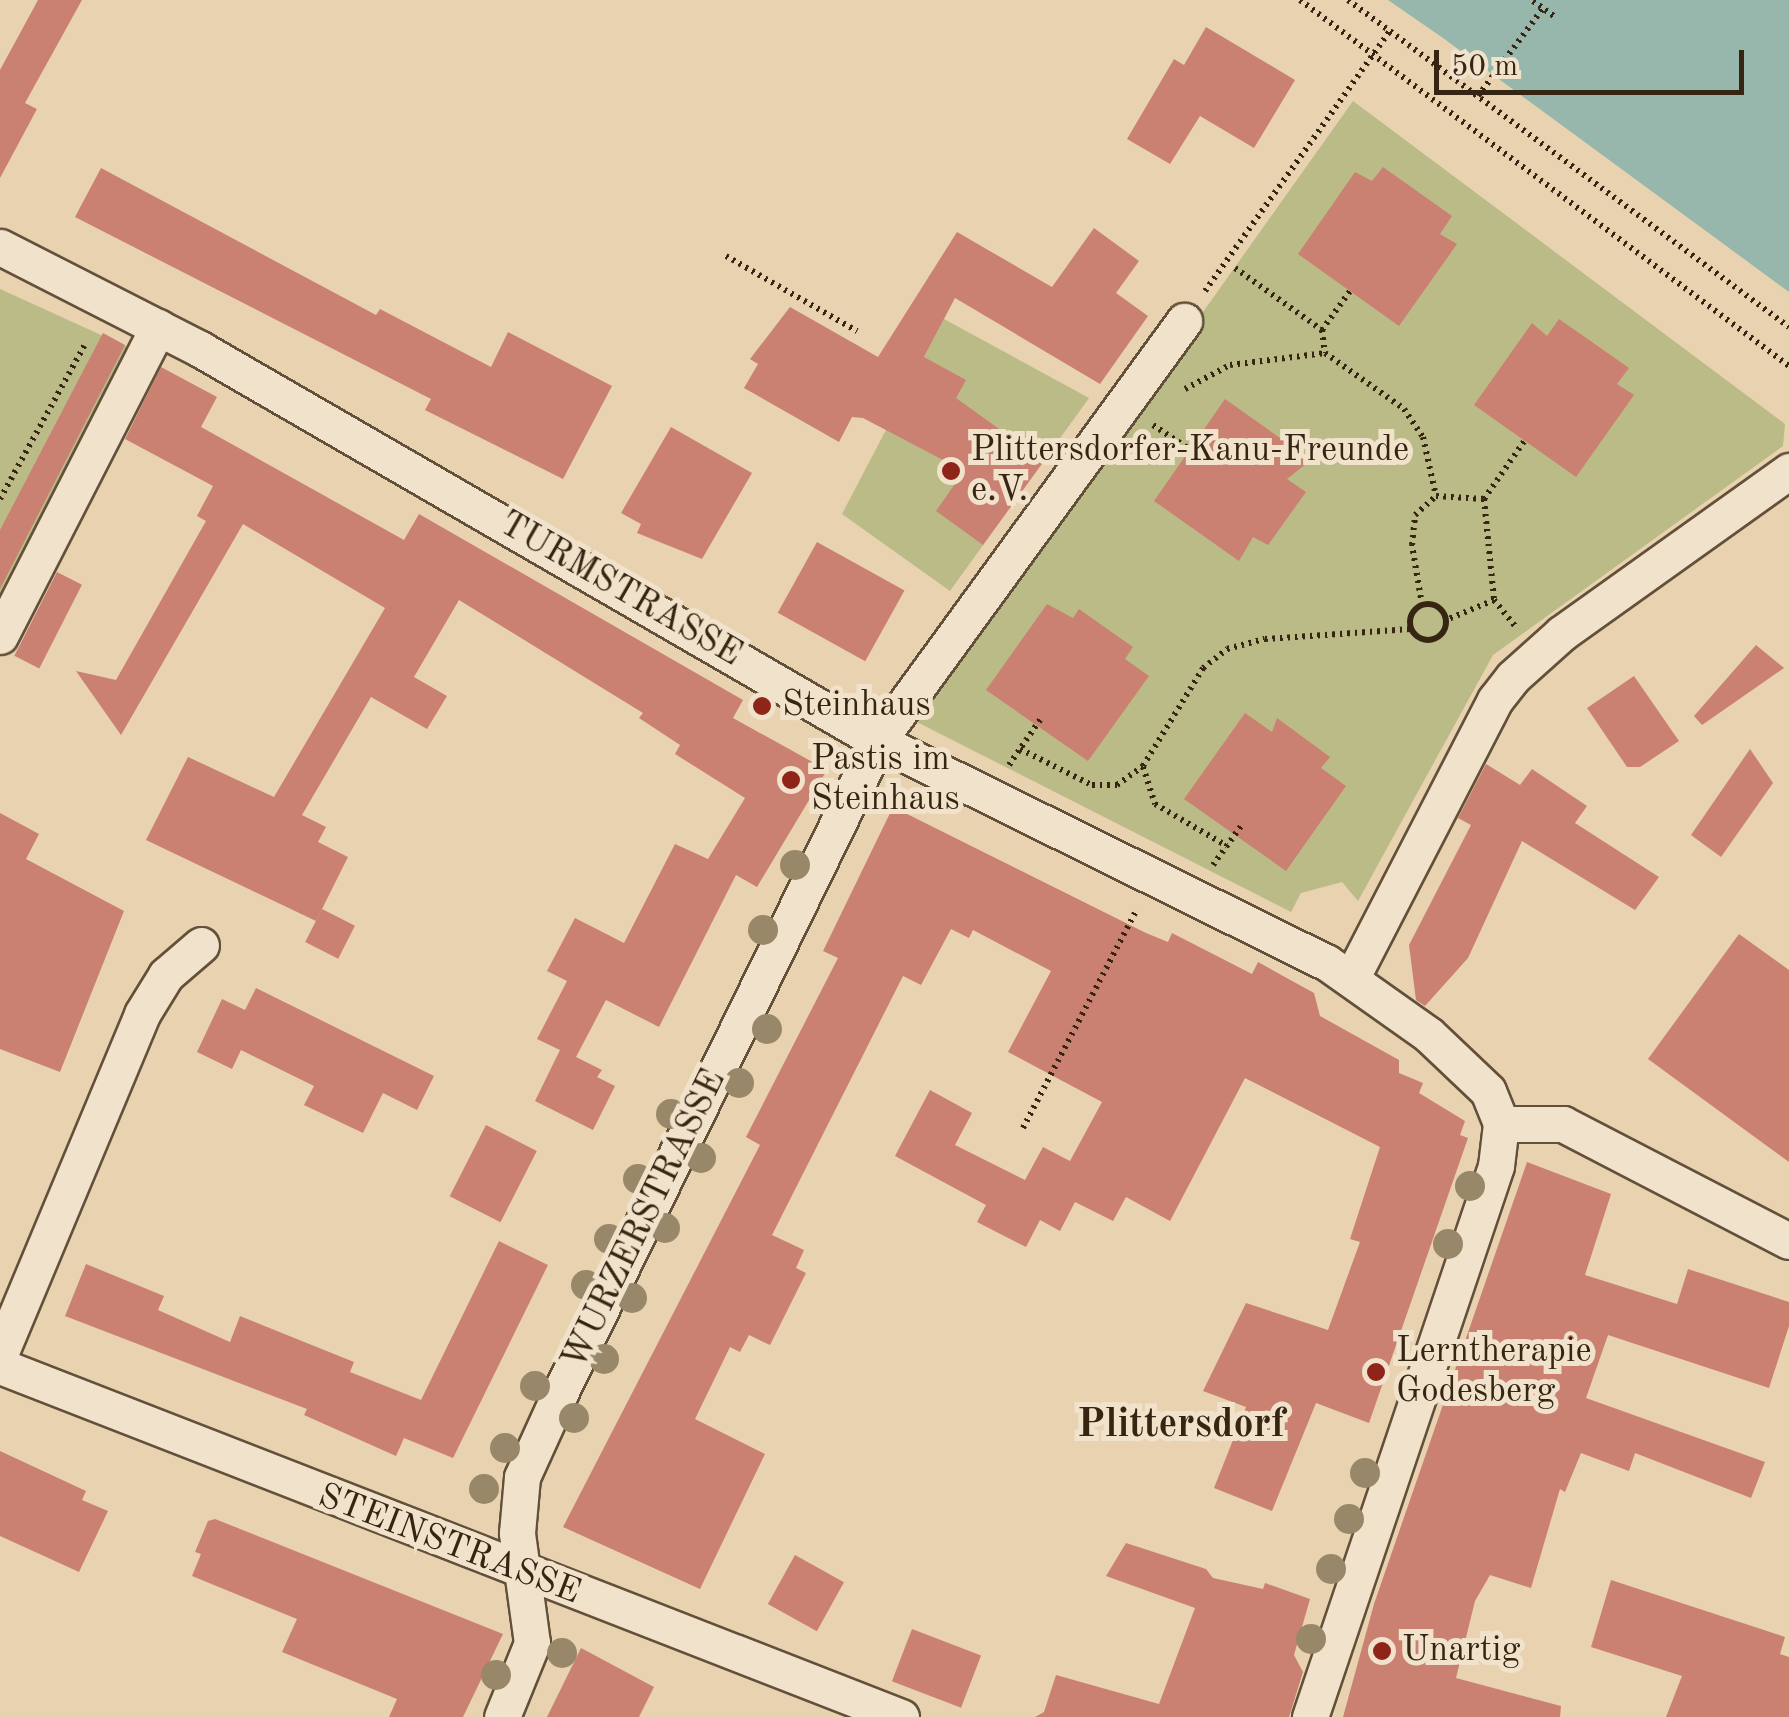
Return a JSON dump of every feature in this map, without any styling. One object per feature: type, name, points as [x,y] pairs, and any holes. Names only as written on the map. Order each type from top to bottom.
[{"type":"street","name":"TURMSTRASSE","points":[[0,246],[158,327],[878,742],[1352,977],[1466,1067],[1488,1090],[1502,1124]]},
{"type":"street","name":"WURZERSTRASSE","points":[[502,1717],[532,1643],[518,1502],[532,1452],[878,742],[1184,321]]},
{"type":"street","points":[[0,636],[158,327]]},
{"type":"street","points":[[1352,977],[1495,700],[1513,677],[1562,633],[1789,471]]},
{"type":"street","points":[[0,1354],[142,1014],[166,975],[201,944]]},
{"type":"street","points":[[1310,1717],[1491,1182],[1502,1124],[1563,1124],[1789,1241]]},
{"type":"street","name":"STEINSTRASSE","points":[[0,1366],[523,1574],[900,1717]]},
{"type":"path","points":[[1300,0],[1789,366]]},
{"type":"path","points":[[1348,0],[1789,327]]},
{"type":"path","points":[[1533,1],[1554,16]]},
{"type":"path","points":[[1478,96],[1543,8]]},
{"type":"path","points":[[1184,321],[1390,31]]},
{"type":"path","points":[[726,256],[858,331]]},
{"type":"path","points":[[1235,268],[1322,330],[1326,352],[1404,409],[1424,437],[1436,496]]},
{"type":"path","points":[[1322,330],[1350,291]]},
{"type":"path","points":[[0,499],[84,346]]},
{"type":"path","points":[[1173,400],[1230,365],[1326,352]]},
{"type":"path","points":[[1150,423],[1162,412]]},
{"type":"path","points":[[1141,416],[1198,455]]},
{"type":"path","points":[[1520,632],[1494,600],[1484,499],[1524,440]]},
{"type":"path","points":[[1422,604],[1411,529],[1425,502],[1436,496],[1484,499]]},
{"type":"path","points":[[1020,749],[1092,785],[1117,785],[1143,766],[1203,668],[1227,649],[1265,639],[1410,629],[1432,640],[1446,620],[1494,600]]},
{"type":"path","points":[[1422,604],[1442,610],[1446,620]]},
{"type":"path","points":[[1410,629],[1411,614],[1422,604]]},
{"type":"path","points":[[1008,768],[1042,717]]},
{"type":"path","points":[[1143,766],[1155,804],[1227,846]]},
{"type":"path","points":[[1210,870],[1241,826]]},
{"type":"path","points":[[1023,1128],[1154,876]]},
{"type":"green space","points":[[1353,101],[1785,424],[1783,446],[1493,655],[1358,901],[1342,882],[1301,893],[1291,912],[913,720]]},
{"type":"green space","points":[[0,289],[134,350],[0,607]]},
{"type":"green space","name":"Plittersdorfer-Kanu-Freunde e.V.","points":[[944,319],[1089,398],[950,591],[842,514]]},
{"type":"water","points":[[1388,0],[1789,0],[1789,292],[1443,38]]},
{"type":"building","points":[[38,0],[82,0],[25,103],[37,109],[0,178],[0,70]]},
{"type":"building","points":[[1206,27],[1295,80],[1254,148],[1200,116],[1170,164],[1127,139],[1174,59],[1184,65]]},
{"type":"building","points":[[1383,167],[1452,216],[1440,234],[1457,244],[1399,326],[1298,254],[1355,172],[1372,181]]},
{"type":"building","points":[[101,168],[376,315],[380,309],[491,367],[508,332],[612,386],[563,479],[425,410],[431,399],[75,217]]},
{"type":"building","points":[[1094,228],[1139,261],[1116,293],[1148,316],[1100,384],[955,298],[924,357],[966,380],[956,398],[1044,461],[983,545],[936,511],[964,471],[863,418],[852,417],[839,442],[744,388],[758,364],[750,359],[790,307],[878,357],[957,232],[1052,287]]},
{"type":"building","points":[[1559,319],[1629,368],[1617,384],[1634,395],[1576,477],[1474,405],[1532,323],[1547,336]]},
{"type":"building","points":[[103,333],[125,345],[0,589],[0,530]]},
{"type":"building","points":[[161,367],[217,397],[201,427],[404,540],[419,514],[743,700],[733,718],[827,770],[757,887],[736,875],[659,1027],[606,1000],[576,1057],[602,1070],[597,1077],[615,1086],[593,1130],[535,1101],[560,1050],[537,1039],[567,981],[547,971],[575,918],[624,943],[675,844],[708,859],[745,798],[675,754],[680,745],[639,718],[643,713],[459,600],[414,677],[447,696],[427,729],[371,697],[302,815],[326,827],[318,842],[348,857],[316,921],[146,840],[188,757],[274,797],[385,608],[243,524],[121,735],[76,671],[116,680],[206,521],[197,516],[213,486],[125,439]]},
{"type":"building","points":[[1225,399],[1311,460],[1287,479],[1306,492],[1268,545],[1253,537],[1239,561],[1154,501]]},
{"type":"building","points":[[671,427],[752,473],[702,559],[637,533],[641,524],[621,513]]},
{"type":"building","points":[[817,542],[904,590],[865,661],[778,613]]},
{"type":"building","points":[[57,572],[82,585],[39,668],[14,656]]},
{"type":"building","points":[[1047,604],[1073,618],[1079,609],[1133,647],[1125,659],[1149,676],[1088,761],[986,690]]},
{"type":"building","points":[[1756,645],[1784,668],[1702,725],[1694,716]]},
{"type":"building","points":[[1634,676],[1679,741],[1640,767],[1627,767],[1587,708]]},
{"type":"building","points":[[1245,713],[1272,732],[1277,718],[1330,757],[1321,768],[1346,786],[1286,871],[1184,799]]},
{"type":"building","points":[[1750,749],[1773,783],[1721,857],[1691,835]]},
{"type":"building","points":[[1486,764],[1520,785],[1532,769],[1587,806],[1575,823],[1659,877],[1635,910],[1522,841],[1468,958],[1425,1006],[1416,1000],[1409,945],[1471,825],[1458,818]]},
{"type":"building","points":[[893,807],[1146,933],[1168,942],[1172,933],[1252,974],[1258,962],[1314,993],[1320,1016],[1399,1060],[1399,1073],[1423,1083],[1419,1093],[1465,1121],[1460,1135],[1468,1138],[1369,1423],[1316,1403],[1272,1511],[1214,1488],[1246,1407],[1203,1391],[1246,1303],[1328,1330],[1360,1242],[1350,1239],[1380,1147],[1245,1078],[1170,1221],[1126,1197],[1113,1221],[1075,1202],[1060,1231],[1040,1220],[1026,1247],[977,1222],[986,1205],[895,1156],[930,1090],[972,1113],[955,1145],[1025,1180],[1043,1147],[1070,1161],[1102,1102],[1008,1052],[1051,971],[973,930],[969,938],[951,929],[921,985],[903,976],[772,1235],[804,1250],[796,1268],[806,1273],[770,1345],[749,1335],[740,1352],[730,1347],[695,1419],[765,1454],[700,1589],[563,1527],[760,1145],[746,1137],[838,958],[823,951]]},
{"type":"building","points":[[0,813],[39,834],[26,859],[124,911],[60,1072],[0,1049]]},
{"type":"building","points":[[322,909],[355,926],[338,959],[305,942]]},
{"type":"building","points":[[1739,934],[1789,970],[1789,1162],[1648,1059]]},
{"type":"building","points":[[256,988],[434,1076],[417,1110],[383,1093],[363,1133],[304,1105],[314,1086],[241,1050],[232,1069],[197,1052],[222,999],[245,1010]]},
{"type":"building","points":[[486,1125],[537,1151],[500,1222],[450,1196]]},
{"type":"building","points":[[1527,1162],[1611,1194],[1585,1275],[1677,1304],[1688,1269],[1789,1302],[1789,1326],[1769,1388],[1608,1335],[1586,1398],[1765,1462],[1751,1498],[1635,1453],[1629,1471],[1581,1453],[1565,1492],[1560,1489],[1531,1588],[1490,1575],[1475,1601],[1456,1678],[1561,1706],[1560,1717],[1343,1717],[1374,1604]]},
{"type":"building","points":[[499,1241],[548,1265],[453,1458],[404,1438],[396,1456],[304,1415],[307,1409],[65,1316],[86,1264],[164,1296],[158,1310],[230,1342],[240,1316],[354,1362],[350,1372],[421,1400]]},
{"type":"building","points":[[0,1451],[86,1491],[82,1500],[108,1511],[79,1572],[0,1536]]},
{"type":"building","points":[[215,1519],[503,1634],[463,1717],[389,1717],[397,1699],[282,1652],[297,1619],[192,1576],[201,1554],[195,1552],[208,1521]]},
{"type":"building","points":[[1126,1543],[1206,1569],[1213,1578],[1263,1589],[1265,1583],[1310,1599],[1294,1655],[1303,1672],[1289,1717],[1035,1717],[1044,1712],[1056,1675],[1159,1704],[1195,1608],[1106,1576]]},
{"type":"building","points":[[795,1555],[844,1582],[817,1631],[768,1604]]},
{"type":"building","points":[[1611,1580],[1785,1637],[1780,1654],[1789,1657],[1789,1717],[1666,1717],[1682,1676],[1591,1647]]},
{"type":"building","points":[[912,1629],[981,1656],[961,1708],[892,1681]]},
{"type":"building","points":[[581,1648],[654,1687],[639,1717],[547,1717]]},
{"type":"place","name":"Plittersdorfer-Kanu-Freunde e.V.","points":[[951,471]]},
{"type":"place","name":"Steinhaus","points":[[762,706]]},
{"type":"place","name":"Pastis im Steinhaus","points":[[791,780]]},
{"type":"place","name":"Lerntherapie Godesberg","points":[[1376,1372]]},
{"type":"place","name":"Unartig","points":[[1382,1651]]},
{"type":"district","name":"Plittersdorf","points":[[1181,1426]]}]
